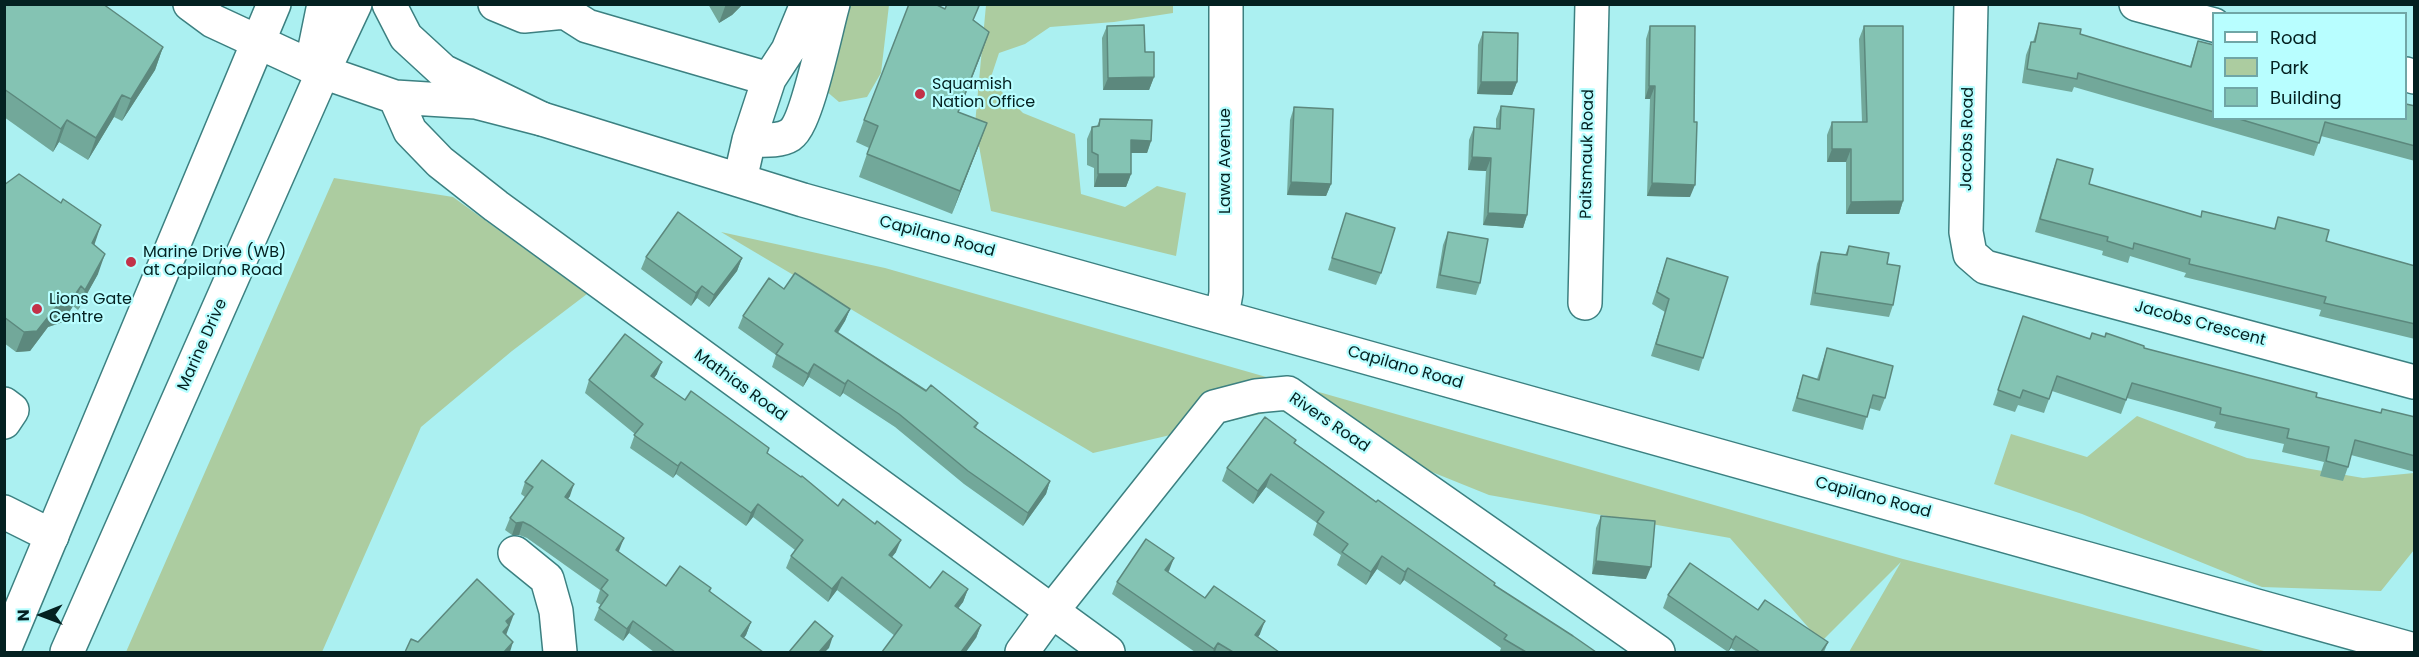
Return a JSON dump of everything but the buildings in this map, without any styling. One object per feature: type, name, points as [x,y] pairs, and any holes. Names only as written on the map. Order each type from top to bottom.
[{"type":"street","points":[[190,4],[213,21],[323,72]]},
{"type":"street","points":[[4,650],[274,4]]},
{"type":"street","points":[[323,72],[315,48],[324,4]]},
{"type":"street","name":"Marine Drive","points":[[66,652],[355,4]]},
{"type":"street","points":[[389,4],[406,37],[443,71],[542,118]]},
{"type":"street","points":[[495,4],[503,10],[524,16],[562,8],[586,26],[769,78]]},
{"type":"street","points":[[740,180],[749,140],[769,78],[788,50],[807,4]]},
{"type":"street","points":[[749,140],[778,139],[789,135],[803,118],[833,4]]},
{"type":"street","name":"Lawa Avenue","points":[[1222,316],[1226,293],[1226,4]]},
{"type":"street","name":"Paitsmauk Road","points":[[1585,303],[1592,4]]},
{"type":"street","name":"Jacobs Road","points":[[1971,4],[1966,232],[1970,254],[1985,267]]},
{"type":"street","points":[[2136,4],[2212,24]]},
{"type":"street","name":"Capilano Road","points":[[323,72],[395,97],[476,102],[542,118],[803,200],[2415,650]]},
{"type":"street","name":"Mathias Road","points":[[395,97],[410,131],[440,162],[487,199],[1108,652]]},
{"type":"street","name":"Jacobs Crescent","points":[[1985,267],[2415,382]]},
{"type":"street","name":"Rivers Road","points":[[1022,652],[1214,406],[1256,396],[1288,393],[1658,652]]},
{"type":"street","points":[[4,404],[12,410],[4,422]]},
{"type":"street","points":[[4,512],[52,536]]},
{"type":"street","points":[[516,553],[547,579],[556,610],[560,652]]},
{"type":"green space","points":[[847,5],[889,5],[881,73],[867,97],[839,102],[825,90]]},
{"type":"green space","points":[[986,5],[1173,5],[1173,13],[1114,22],[1050,27],[1025,44],[999,53],[990,80],[1023,113],[1075,134],[1081,194],[1125,207],[1157,186],[1186,193],[1176,256],[991,211],[979,146],[974,135]]},
{"type":"green space","points":[[334,178],[453,197],[587,294],[512,351],[421,427],[322,652],[126,652]]},
{"type":"green space","points":[[721,232],[885,268],[1903,559],[2268,652],[1849,652],[1901,562],[1821,642],[1730,538],[1489,495],[1278,410],[1093,453]]},
{"type":"green space","points":[[2137,416],[2247,458],[2363,478],[2414,473],[2414,550],[2381,591],[2262,587],[2082,514],[1994,484],[2011,434],[2087,457]]},
{"type":"place","name":"Squamish Nation Office","points":[[920,94]]},
{"type":"place","name":"Marine Drive (WB) at Capilano Road","points":[[131,262]]},
{"type":"place","name":"Lions Gate Centre","points":[[37,309]]}]
